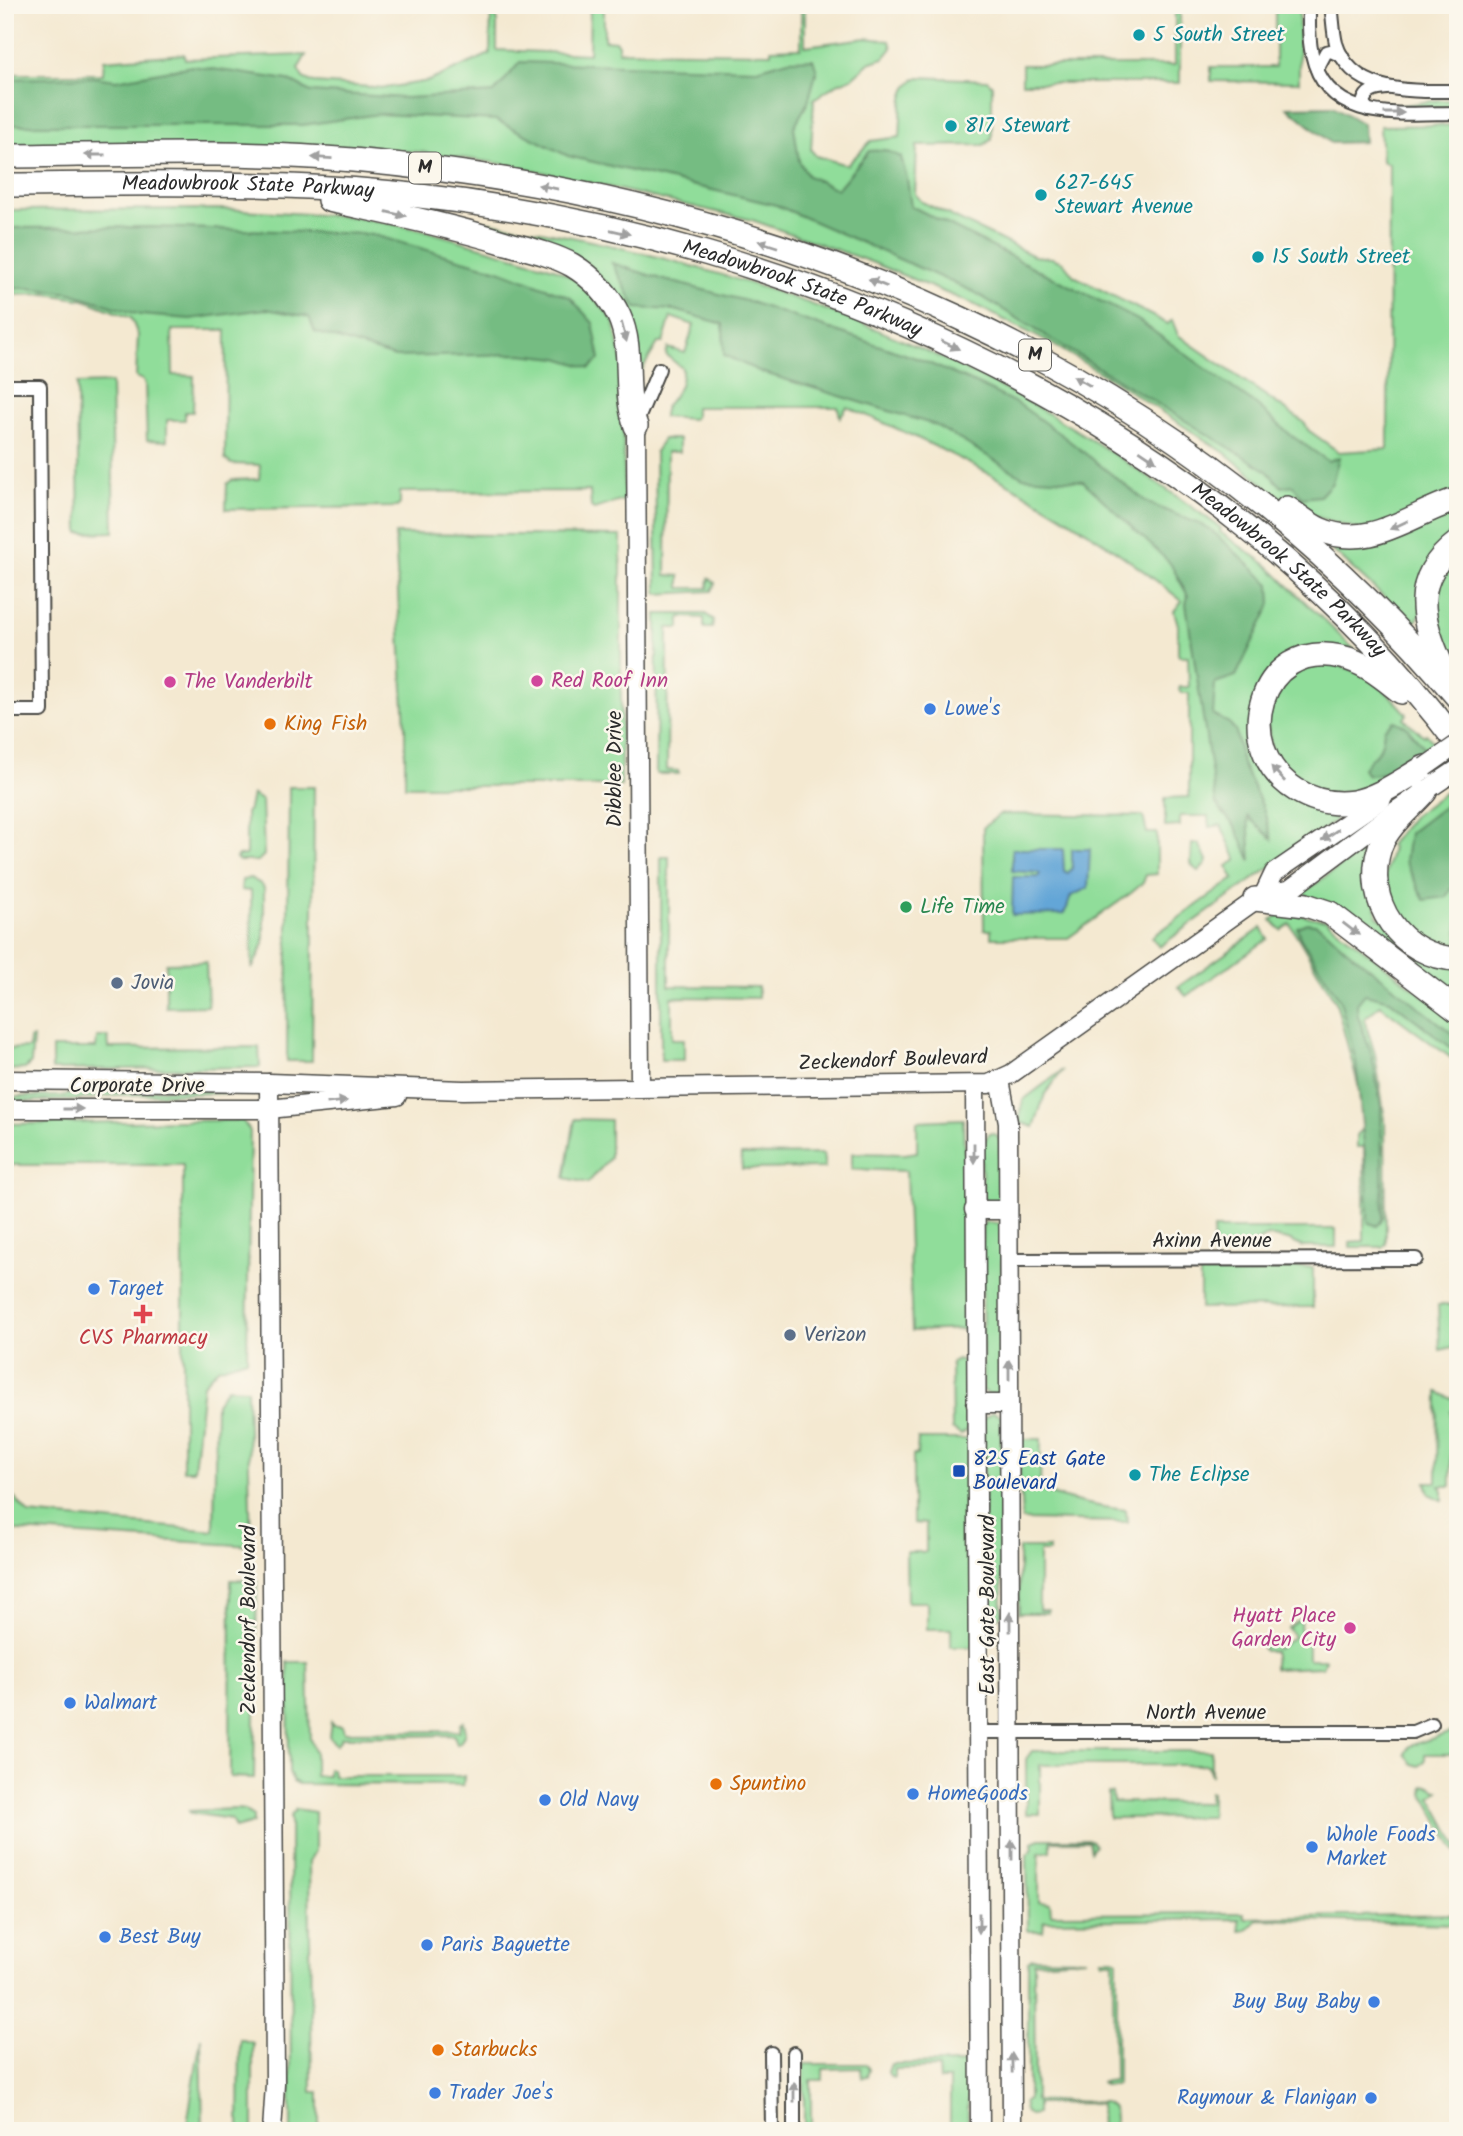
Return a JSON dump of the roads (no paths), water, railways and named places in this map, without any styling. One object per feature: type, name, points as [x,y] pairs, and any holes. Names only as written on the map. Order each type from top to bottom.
[{"type":"highway","name":"Meadowbrook State Parkway","points":[[5,156],[224,155],[361,161],[449,171],[547,187],[691,221],[833,266],[970,323],[1100,391],[1184,445],[1222,472],[1328,561],[1406,639],[1457,696]]},
{"type":"highway","name":"Meadowbrook State Parkway","points":[[5,185],[257,184],[355,190],[510,209],[621,232],[707,255],[873,312],[944,342],[1011,375],[1099,424],[1210,501],[1338,610],[1405,681],[1455,740]]},
{"type":"highway","points":[[257,184],[453,228],[551,256],[573,266],[603,291],[622,323],[628,346],[628,401],[636,426]]},
{"type":"highway","points":[[1222,472],[1289,508],[1314,526],[1345,536],[1360,537],[1385,531],[1458,499]]},
{"type":"highway","points":[[1457,696],[1427,634],[1423,608],[1427,584],[1434,568],[1458,542]]},
{"type":"highway","points":[[1429,781],[1360,801],[1338,803],[1306,796],[1281,778],[1262,750],[1258,727],[1259,709],[1265,693],[1280,673],[1295,662],[1319,655],[1343,657],[1380,676],[1455,740]]},
{"type":"highway","points":[[1429,781],[1383,840],[1377,865],[1377,890],[1386,916],[1400,935],[1432,955],[1458,959]]},
{"type":"highway","points":[[1260,897],[1306,905],[1331,914],[1458,1010]]},
{"type":"street","points":[[1309,5],[1310,41],[1317,69],[1333,95],[1382,113],[1458,113]]},
{"type":"street","points":[[1331,5],[1336,41],[1342,56],[1362,77],[1387,88]]},
{"type":"street","points":[[1317,69],[1326,52],[1331,51],[1342,56]]},
{"type":"street","points":[[1368,110],[1363,103],[1366,96],[1377,89],[1458,91]]},
{"type":"street","name":"Dibblee Drive","points":[[640,1088],[636,426],[659,369]]},
{"type":"street","points":[[5,386],[40,386],[42,711],[5,711]]},
{"type":"street","name":"Zeckendorf Boulevard","points":[[272,2131],[275,2084],[269,1083],[463,1090],[975,1085],[1000,1080],[1260,897],[1289,890],[1391,814],[1429,781],[1455,740]]},
{"type":"street","name":"Zeckendorf Boulevard","points":[[1260,897],[1274,873],[1374,804],[1458,769]]},
{"type":"street","name":"Corporate Drive","points":[[5,1080],[269,1083]]},
{"type":"street","name":"East Gate Boulevard","points":[[1000,1080],[1008,1114],[1012,2131]]},
{"type":"street","name":"East Gate Boulevard","points":[[975,1085],[980,2131]]},
{"type":"street","name":"Zeckendorf Boulevard","points":[[269,1109],[463,1090]]},
{"type":"street","name":"Corporate Drive","points":[[5,1108],[269,1109]]},
{"type":"street","points":[[974,1210],[1008,1210]]},
{"type":"street","name":"Axinn Avenue","points":[[1009,1260],[1416,1259]]},
{"type":"street","points":[[976,1404],[1009,1404]]},
{"type":"street","name":"North Avenue","points":[[978,1732],[1413,1732],[1432,1724]]},
{"type":"street","points":[[771,2053],[772,2131]]},
{"type":"street","points":[[794,2053],[794,2131]]},
{"type":"water","points":[[1012,849],[1063,849],[1064,871],[1068,873],[1072,868],[1072,849],[1090,849],[1088,888],[1071,896],[1063,914],[1012,915],[1013,877],[1038,877],[1040,873],[1012,871]]},
{"type":"place","name":"5 South Street","points":[[1139,35]]},
{"type":"place","name":"817 Stewart","points":[[951,126]]},
{"type":"place","name":"627-645 Stewart Avenue","points":[[1041,195]]},
{"type":"place","name":"15 South Street","points":[[1258,257]]},
{"type":"place","name":"Red Roof Inn","points":[[537,681]]},
{"type":"place","name":"The Vanderbilt","points":[[170,682]]},
{"type":"place","name":"Lowe's","points":[[930,709]]},
{"type":"place","name":"King Fish","points":[[270,724]]},
{"type":"place","name":"Life Time","points":[[906,907]]},
{"type":"place","name":"Jovia","points":[[117,983]]},
{"type":"place","name":"Target","points":[[94,1289]]},
{"type":"place","name":"CVS Pharmacy","points":[[143,1314]]},
{"type":"place","name":"Verizon","points":[[790,1335]]},
{"type":"place","name":"825 East Gate Boulevard","points":[[959,1471]]},
{"type":"place","name":"The Eclipse","points":[[1135,1475]]},
{"type":"place","name":"Hyatt Place Garden City","points":[[1350,1628]]},
{"type":"place","name":"Walmart","points":[[70,1703]]},
{"type":"place","name":"Spuntino","points":[[716,1784]]},
{"type":"place","name":"HomeGoods","points":[[913,1794]]},
{"type":"place","name":"Old Navy","points":[[545,1800]]},
{"type":"place","name":"Whole Foods Market","points":[[1312,1847]]},
{"type":"place","name":"Best Buy","points":[[105,1937]]},
{"type":"place","name":"Paris Baguette","points":[[427,1945]]},
{"type":"place","name":"Buy Buy Baby","points":[[1374,2002]]},
{"type":"place","name":"Starbucks","points":[[438,2050]]},
{"type":"place","name":"Trader Joe's","points":[[435,2093]]},
{"type":"place","name":"Raymour & Flanigan","points":[[1371,2098]]}]
